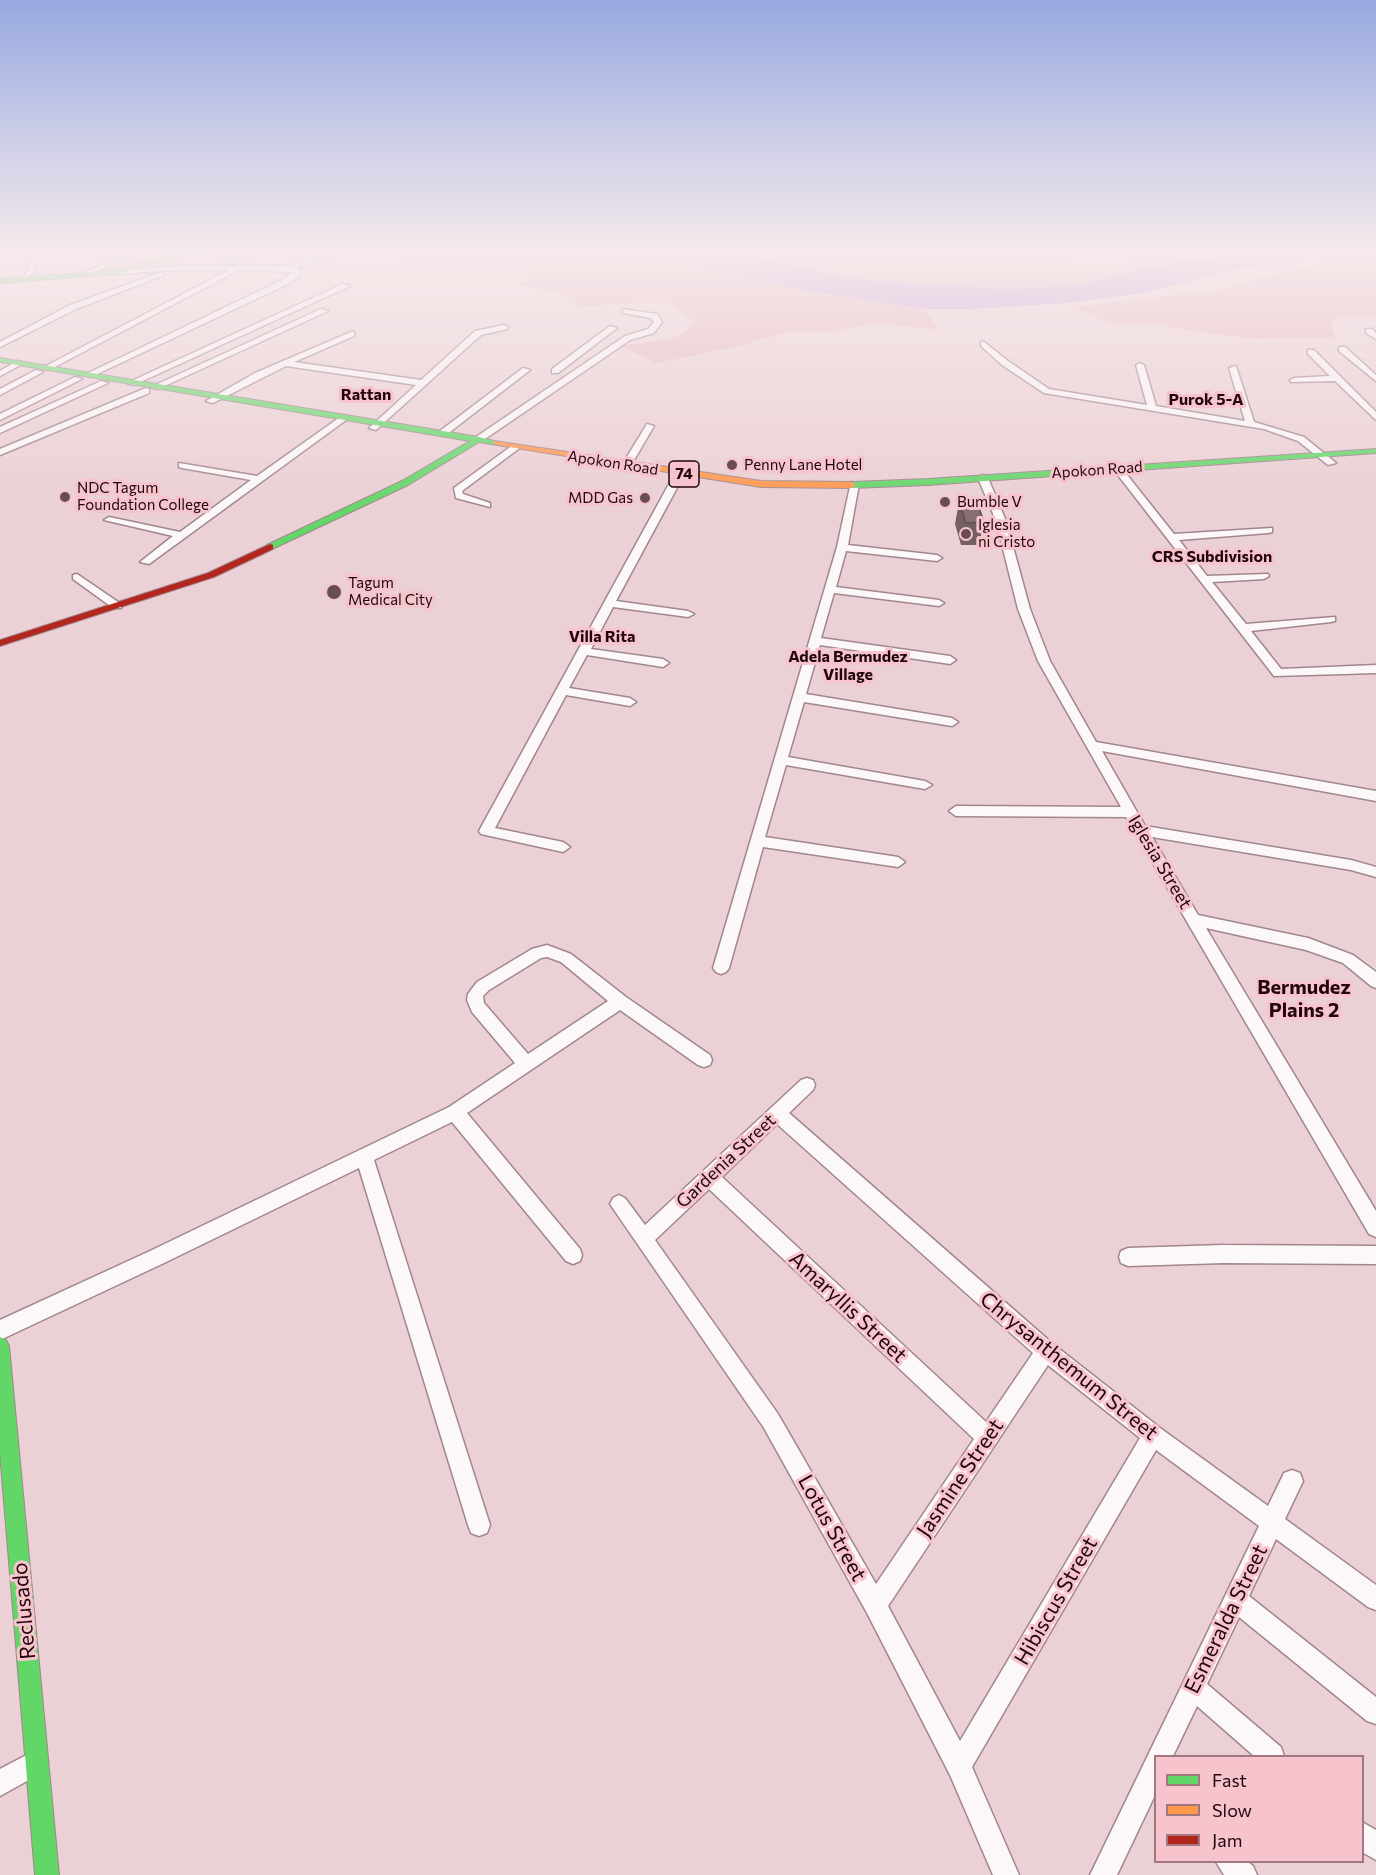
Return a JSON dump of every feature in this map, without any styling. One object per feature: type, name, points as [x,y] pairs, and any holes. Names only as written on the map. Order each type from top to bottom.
[{"type":"main road","name":"Apokon Road","points":[[0,360],[11,365],[131,383],[150,389]]},
{"type":"main road","name":"Apokon Road","points":[[83,377],[104,383],[678,476],[761,484],[854,488],[985,482],[1327,459],[1376,459]]},
{"type":"main road","name":"Apokon Road","points":[[376,426],[443,433],[475,442]]},
{"type":"main road","points":[[0,643],[221,570],[396,487],[475,442]]},
{"type":"main road","name":"Apokon Road","points":[[512,449],[627,465],[678,476]]},
{"type":"main road","name":"Apokon Road","points":[[1327,459],[1376,451]]},
{"type":"main road","name":"Reclusado","points":[[0,1346],[47,1875]]},
{"type":"street","points":[[0,345],[18,336]]},
{"type":"street","points":[[0,392],[109,336]]},
{"type":"street","points":[[0,417],[171,336]]},
{"type":"street","points":[[131,383],[236,336]]},
{"type":"street","points":[[0,452],[269,336]]},
{"type":"street","points":[[213,399],[285,363],[348,336]]},
{"type":"street","points":[[376,426],[475,336]]},
{"type":"street","points":[[555,371],[603,336]]},
{"type":"street","points":[[475,442],[628,338],[641,336]]},
{"type":"street","points":[[984,344],[1005,363],[1047,391],[1250,423],[1290,434],[1327,459]]},
{"type":"street","points":[[1342,349],[1376,380]]},
{"type":"street","points":[[1311,352],[1376,417]]},
{"type":"street","points":[[285,363],[423,383]]},
{"type":"street","points":[[0,374],[11,365]]},
{"type":"street","points":[[1140,365],[1152,407]]},
{"type":"street","points":[[1233,368],[1250,423]]},
{"type":"street","points":[[443,433],[526,370]]},
{"type":"street","points":[[1294,380],[1337,378]]},
{"type":"street","points":[[0,430],[104,383]]},
{"type":"street","points":[[145,562],[340,420]]},
{"type":"street","points":[[627,465],[650,426]]},
{"type":"street","points":[[487,505],[459,496],[457,490],[512,449]]},
{"type":"street","points":[[182,465],[259,479]]},
{"type":"street","points":[[1120,472],[1278,673],[1376,669]]},
{"type":"street","points":[[563,847],[486,831],[678,476]]},
{"type":"street","name":"Iglesia Street","points":[[985,482],[1010,548],[1024,609],[1044,661],[1130,812],[1196,920],[1376,1228]]},
{"type":"street","points":[[721,968],[842,547],[854,488]]},
{"type":"street","points":[[110,520],[181,535]]},
{"type":"street","points":[[1171,537],[1268,530]]},
{"type":"street","points":[[842,547],[937,558]]},
{"type":"street","points":[[1204,579],[1264,576]]},
{"type":"street","points":[[77,577],[117,606]]},
{"type":"street","points":[[830,589],[939,603]]},
{"type":"street","points":[[610,603],[688,614]]},
{"type":"street","points":[[1242,628],[1331,619]]},
{"type":"street","points":[[815,641],[950,660]]},
{"type":"street","points":[[584,651],[663,663]]},
{"type":"street","points":[[562,691],[630,702]]},
{"type":"street","points":[[799,697],[952,722]]},
{"type":"street","points":[[1092,745],[1376,796]]},
{"type":"street","points":[[780,760],[925,785]]},
{"type":"street","points":[[956,811],[1130,812]]},
{"type":"street","points":[[1141,830],[1351,865],[1376,872]]},
{"type":"street","points":[[758,841],[898,862]]},
{"type":"street","points":[[1196,920],[1308,944],[1348,959],[1376,982]]},
{"type":"street","points":[[527,1065],[478,1007],[475,1000],[476,994],[483,987],[537,953],[547,951],[566,958],[620,1002],[704,1060]]},
{"type":"street","points":[[0,1330],[455,1112],[620,1002]]},
{"type":"street","name":"Gardenia Street","points":[[644,1238],[807,1085]]},
{"type":"street","points":[[455,1112],[573,1255]]},
{"type":"street","name":"Chrysanthemum Street","points":[[777,1113],[1046,1351],[1153,1435],[1273,1521],[1376,1599]]},
{"type":"street","points":[[364,1156],[479,1525]]},
{"type":"street","name":"Amaryllis Street","points":[[709,1177],[988,1438]]},
{"type":"street","name":"Lotus Street","points":[[619,1204],[771,1421],[875,1605],[959,1766],[1006,1875]]},
{"type":"street","points":[[1128,1257],[1223,1254],[1376,1255]]},
{"type":"street","name":"Jasmine Street","points":[[875,1605],[1046,1351]]},
{"type":"street","name":"Hibiscus Street","points":[[959,1766],[1153,1435]]},
{"type":"street","name":"Esmeralda Street","points":[[1160,1755],[1292,1480]]},
{"type":"street","points":[[1235,1599],[1376,1712]]},
{"type":"street","points":[[1193,1687],[1271,1755]]},
{"type":"street","points":[[0,1783],[37,1762]]},
{"type":"street","points":[[1103,1875],[1152,1781]]},
{"type":"street","points":[[1364,1837],[1376,1847]]},
{"type":"street","points":[[1230,1863],[1244,1875]]},
{"type":"shaded area","points":[[678,336],[776,336],[657,363],[620,346],[671,339]]},
{"type":"shaded area","points":[[1230,336],[1335,337],[1257,339]]},
{"type":"building","points":[[959,502],[977,502],[984,522],[966,523]]},
{"type":"traffic: fast","points":[[0,360],[497,443]]},
{"type":"traffic: fast","points":[[270,547],[405,483],[479,439]]},
{"type":"traffic: fast","points":[[852,485],[928,482],[1376,451]]},
{"type":"traffic: fast","points":[[0,1346],[47,1875]]},
{"type":"traffic: slow","points":[[497,443],[761,484],[852,485]]},
{"type":"traffic: jam","points":[[0,643],[211,575],[270,547]]},
{"type":"place","name":"Penny Lane Hotel","points":[[732,465]]},
{"type":"place","name":"NDC Tagum Foundation College","points":[[65,497]]},
{"type":"place","name":"MDD Gas","points":[[645,498]]},
{"type":"place","name":"Bumble V","points":[[945,502]]},
{"type":"place","name":"Iglesia ni Cristo","points":[[966,534]]},
{"type":"place","name":"Tagum Medical City","points":[[334,592]]},
{"type":"district","name":"Rattan","points":[[366,395]]},
{"type":"district","name":"Purok 5-A","points":[[1206,400]]},
{"type":"district","name":"CRS Subdivision","points":[[1212,557]]},
{"type":"district","name":"Villa Rita","points":[[602,637]]},
{"type":"district","name":"Adela Bermudez Village","points":[[848,666]]},
{"type":"district","name":"Bermudez Plains 2","points":[[1304,998]]}]
